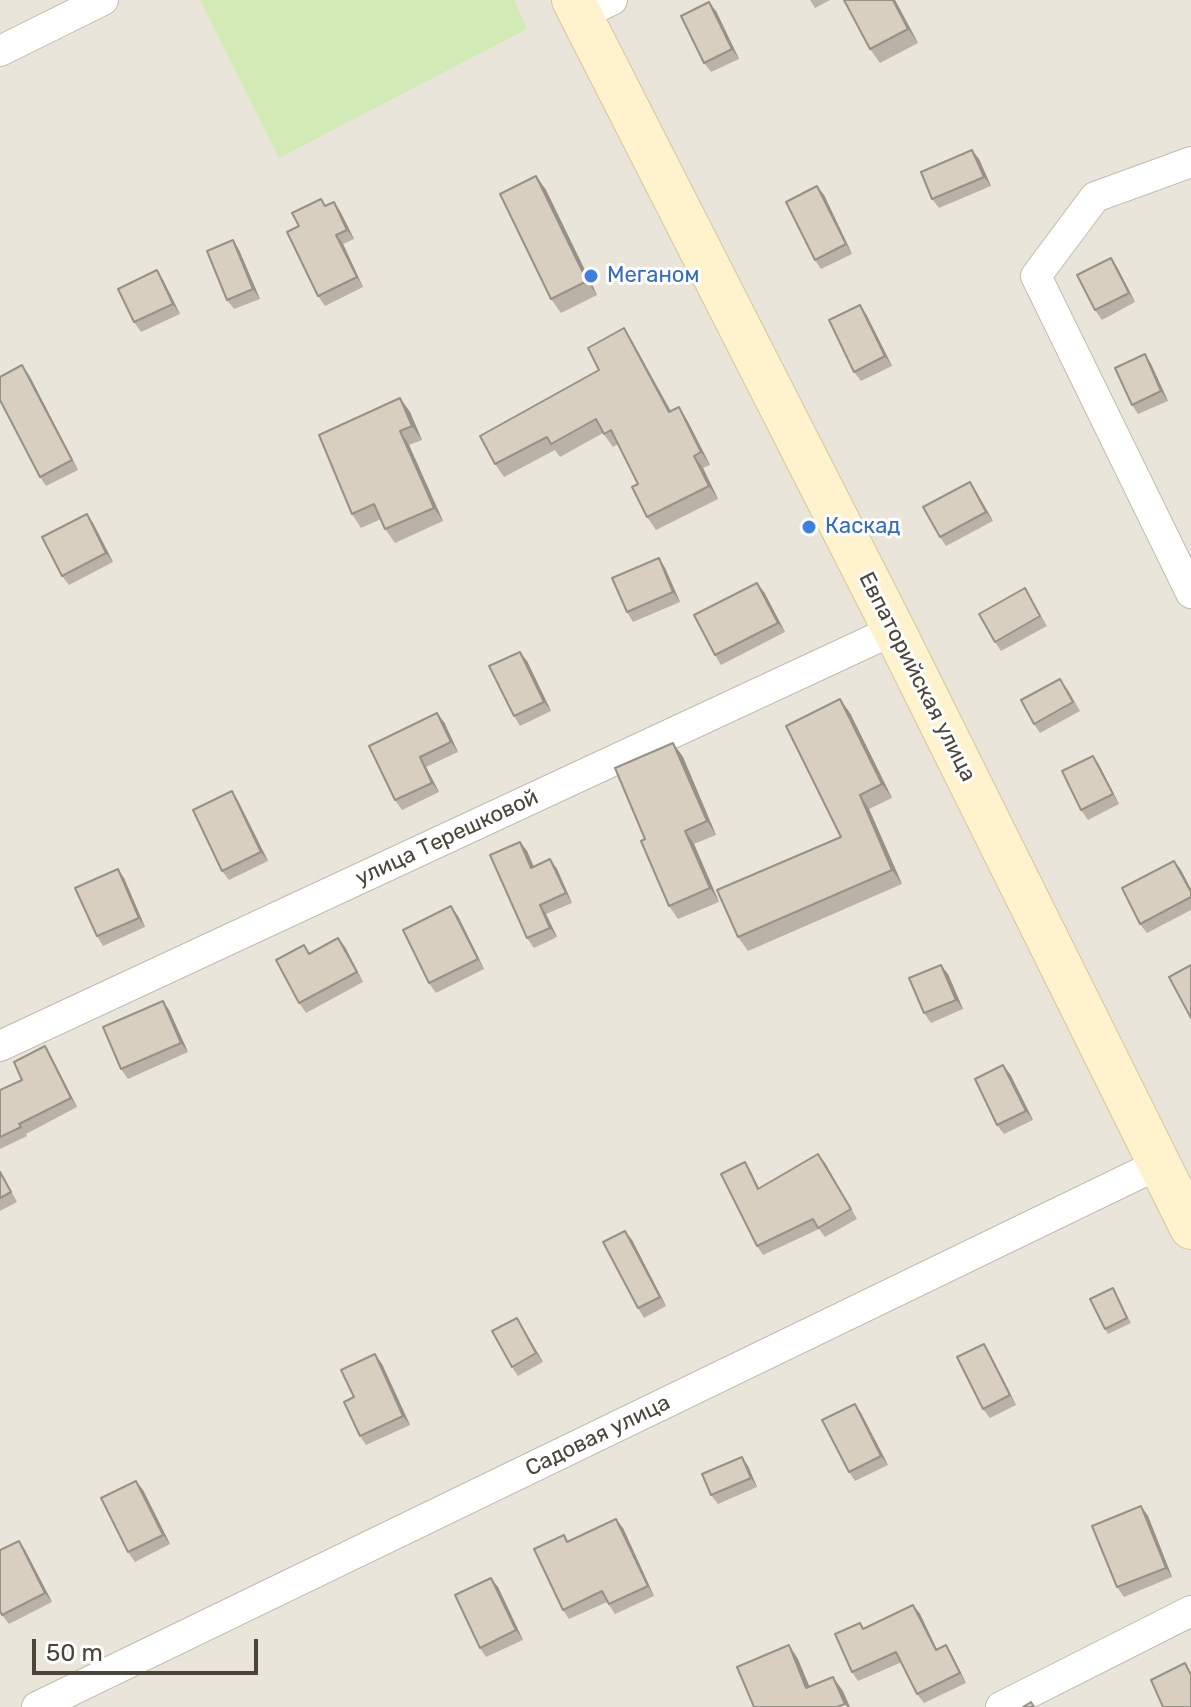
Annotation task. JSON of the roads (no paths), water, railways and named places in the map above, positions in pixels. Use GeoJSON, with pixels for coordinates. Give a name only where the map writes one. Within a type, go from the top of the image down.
{"type":"FeatureCollection","features":[{"type":"Feature","properties":{"kind":"main road","name":"Евпаторийская улица"},"geometry":{"type":"LineString","coordinates":[[588,5],[1191,1228]]}},
{"type":"Feature","properties":{"kind":"street"},"geometry":{"type":"LineString","coordinates":[[0,51],[103,0]]}},
{"type":"Feature","properties":{"kind":"street"},"geometry":{"type":"LineString","coordinates":[[1191,162],[1095,197],[1036,276],[1191,593]]}},
{"type":"Feature","properties":{"kind":"street","name":"улица Терешковой"},"geometry":{"type":"LineString","coordinates":[[0,1046],[894,630]]}},
{"type":"Feature","properties":{"kind":"street","name":"Садовая улица"},"geometry":{"type":"LineString","coordinates":[[37,1707],[1159,1164]]}},
{"type":"Feature","properties":{"kind":"street"},"geometry":{"type":"LineString","coordinates":[[1001,1707],[1191,1611]]}},
{"type":"Feature","properties":{"kind":"place","name":"Меганом"},"geometry":{"type":"Point","coordinates":[591,276]}},
{"type":"Feature","properties":{"kind":"place","name":"Каскад"},"geometry":{"type":"Point","coordinates":[809,527]}}]}
